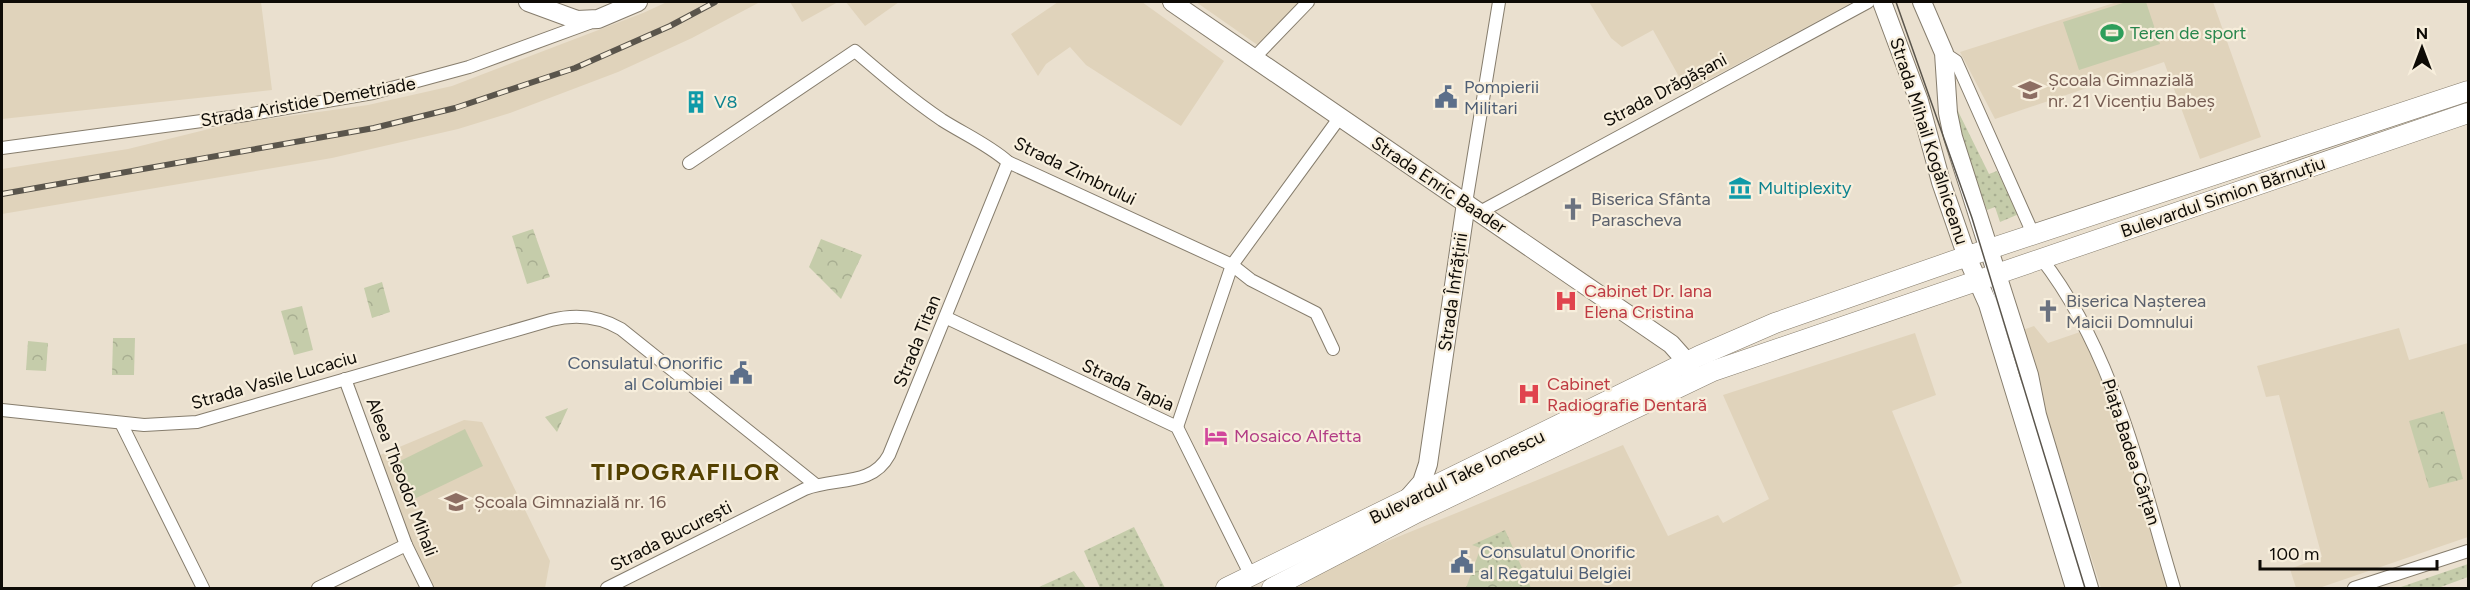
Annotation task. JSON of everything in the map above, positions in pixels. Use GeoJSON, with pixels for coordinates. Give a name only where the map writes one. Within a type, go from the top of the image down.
{"type":"FeatureCollection","features":[{"type":"Feature","properties":{"kind":"main road","name":"Bulevardul Simion Bărnuțiu"},"geometry":{"type":"LineString","coordinates":[[1990,250],[2469,91]]}},
{"type":"Feature","properties":{"kind":"main road","name":"Bulevardul Simion Bărnuțiu"},"geometry":{"type":"LineString","coordinates":[[1977,279],[2469,113]]}},
{"type":"Feature","properties":{"kind":"main road","name":"Bulevardul Take Ionescu"},"geometry":{"type":"LineString","coordinates":[[1272,588],[1418,512],[1558,448],[1775,323],[1990,250]]}},
{"type":"Feature","properties":{"kind":"main road","name":"Bulevardul Take Ionescu"},"geometry":{"type":"LineString","coordinates":[[1226,588],[1403,502],[1691,371],[1745,360],[1977,279]]}},
{"type":"Feature","properties":{"kind":"street"},"geometry":{"type":"LineString","coordinates":[[528,2],[576,20],[598,19]]}},
{"type":"Feature","properties":{"kind":"street","name":"Strada Aristide Demetriade"},"geometry":{"type":"LineString","coordinates":[[2,148],[236,117],[373,93],[484,63],[638,2]]}},
{"type":"Feature","properties":{"kind":"street","name":"Strada Enric Baader"},"geometry":{"type":"LineString","coordinates":[[1172,2],[1671,344],[1691,371]]}},
{"type":"Feature","properties":{"kind":"street"},"geometry":{"type":"LineString","coordinates":[[1254,58],[1308,2]]}},
{"type":"Feature","properties":{"kind":"street","name":"Strada Înfrățirii"},"geometry":{"type":"LineString","coordinates":[[1403,502],[1422,482],[1428,464],[1473,208],[1499,2]]}},
{"type":"Feature","properties":{"kind":"street","name":"Strada Drăgășani"},"geometry":{"type":"LineString","coordinates":[[1473,208],[1868,2]]}},
{"type":"Feature","properties":{"kind":"street","name":"Strada Mihail Kogălniceanu"},"geometry":{"type":"LineString","coordinates":[[1882,2],[1919,101],[1941,182],[1977,279]]}},
{"type":"Feature","properties":{"kind":"street","name":"Strada Mihail Kogălniceanu"},"geometry":{"type":"LineString","coordinates":[[1922,2],[1944,53],[1951,131],[1997,273]]}},
{"type":"Feature","properties":{"kind":"street","name":"Strada Zimbrului"},"geometry":{"type":"LineString","coordinates":[[689,163],[855,51],[897,87],[1008,162],[1232,265],[1251,280],[1316,313],[1333,349]]}},
{"type":"Feature","properties":{"kind":"street","name":"Strada Mihail Kogălniceanu"},"geometry":{"type":"LineString","coordinates":[[1944,53],[1956,61],[2034,236]]}},
{"type":"Feature","properties":{"kind":"street"},"geometry":{"type":"LineString","coordinates":[[1177,427],[1232,265],[1340,117]]}},
{"type":"Feature","properties":{"kind":"street","name":"Strada Titan"},"geometry":{"type":"LineString","coordinates":[[816,485],[863,478],[876,472],[884,464],[947,318],[1008,162]]}},
{"type":"Feature","properties":{"kind":"street","name":"Piața Badea Cârțan"},"geometry":{"type":"LineString","coordinates":[[2041,258],[2053,274],[2086,332],[2116,396],[2174,588]]}},
{"type":"Feature","properties":{"kind":"street"},"geometry":{"type":"LineString","coordinates":[[1997,273],[2029,375],[2037,415],[2089,588]]}},
{"type":"Feature","properties":{"kind":"street"},"geometry":{"type":"LineString","coordinates":[[1977,279],[1988,304],[2075,588]]}},
{"type":"Feature","properties":{"kind":"street","name":"Strada Vasile Lucaciu"},"geometry":{"type":"LineString","coordinates":[[2,410],[121,423],[163,425],[204,421],[551,320],[573,316],[590,317],[621,329],[816,485]]}},
{"type":"Feature","properties":{"kind":"street","name":"Strada Tapia"},"geometry":{"type":"LineString","coordinates":[[947,318],[1177,427],[1251,576]]}},
{"type":"Feature","properties":{"kind":"street","name":"Aleea Theodor Mihali"},"geometry":{"type":"LineString","coordinates":[[345,379],[406,545],[427,588]]}},
{"type":"Feature","properties":{"kind":"street"},"geometry":{"type":"LineString","coordinates":[[121,423],[203,588]]}},
{"type":"Feature","properties":{"kind":"street","name":"Strada București"},"geometry":{"type":"LineString","coordinates":[[608,588],[816,485]]}},
{"type":"Feature","properties":{"kind":"street"},"geometry":{"type":"LineString","coordinates":[[318,588],[406,545]]}},
{"type":"Feature","properties":{"kind":"street"},"geometry":{"type":"LineString","coordinates":[[2354,588],[2469,551]]}},
{"type":"Feature","properties":{"kind":"shaded area"},"geometry":{"type":"Polygon","coordinates":[[[2,2],[261,2],[272,90],[2,119],[2,2]]]}},
{"type":"Feature","properties":{"kind":"shaded area"},"geometry":{"type":"Polygon","coordinates":[[[667,2],[760,2],[692,38],[618,72],[510,113],[458,129],[332,158],[2,214],[2,169],[128,149],[225,125],[368,105],[452,86],[667,2]]]}},
{"type":"Feature","properties":{"kind":"shaded area"},"geometry":{"type":"Polygon","coordinates":[[[790,2],[838,2],[802,22],[790,2]]]}},
{"type":"Feature","properties":{"kind":"shaded area"},"geometry":{"type":"Polygon","coordinates":[[[846,2],[899,2],[865,26],[846,2]]]}},
{"type":"Feature","properties":{"kind":"shaded area"},"geometry":{"type":"Polygon","coordinates":[[[1058,2],[1142,2],[1224,61],[1181,126],[1086,65],[1070,47],[1046,64],[1038,76],[1011,34],[1058,2]]]}},
{"type":"Feature","properties":{"kind":"shaded area"},"geometry":{"type":"Polygon","coordinates":[[[1196,2],[1302,2],[1259,46],[1196,2]]]}},
{"type":"Feature","properties":{"kind":"shaded area"},"geometry":{"type":"Polygon","coordinates":[[[1589,2],[1853,2],[1687,91],[1653,30],[1622,47],[1611,38],[1589,2]]]}},
{"type":"Feature","properties":{"kind":"shaded area","name":"Școala Gimnazială nr. 21 Vicențiu Babeș"},"geometry":{"type":"Polygon","coordinates":[[[2117,2],[2213,2],[2261,137],[2200,159],[2164,62],[1995,119],[1960,52],[2117,2]]]}},
{"type":"Feature","properties":{"kind":"shaded area"},"geometry":{"type":"Polygon","coordinates":[[[2034,326],[2048,343],[2083,331],[2114,401],[2171,588],[2101,588],[2020,331],[2034,326]]]}},
{"type":"Feature","properties":{"kind":"shaded area"},"geometry":{"type":"Polygon","coordinates":[[[2399,328],[2409,360],[2468,343],[2468,537],[2319,588],[2296,588],[2290,569],[2322,557],[2279,395],[2266,397],[2257,366],[2399,328]]]}},
{"type":"Feature","properties":{"kind":"shaded area"},"geometry":{"type":"Polygon","coordinates":[[[1915,333],[1936,395],[1892,411],[1962,583],[1949,588],[1296,588],[1356,554],[1623,445],[1668,536],[1718,515],[1723,523],[1769,499],[1723,395],[1915,333]]]}},
{"type":"Feature","properties":{"kind":"shaded area","name":"Școala Gimnazială nr. 16"},"geometry":{"type":"Polygon","coordinates":[[[464,420],[482,422],[550,561],[545,588],[427,588],[373,458],[464,420]]]}},
{"type":"Feature","properties":{"kind":"green space","name":"Teren de sport"},"geometry":{"type":"Polygon","coordinates":[[[2126,2],[2146,2],[2160,44],[2079,70],[2063,22],[2126,2]]]}},
{"type":"Feature","properties":{"kind":"green space"},"geometry":{"type":"Polygon","coordinates":[[[1952,99],[1989,174],[1997,171],[2019,214],[2000,222],[1995,207],[1987,210],[1981,194],[1975,196],[1952,99]]]}},
{"type":"Feature","properties":{"kind":"green space"},"geometry":{"type":"Polygon","coordinates":[[[533,229],[550,277],[527,284],[512,236],[533,229]]]}},
{"type":"Feature","properties":{"kind":"green space"},"geometry":{"type":"Polygon","coordinates":[[[821,239],[862,255],[841,299],[809,267],[821,239]]]}},
{"type":"Feature","properties":{"kind":"green space"},"geometry":{"type":"Polygon","coordinates":[[[382,282],[390,312],[372,318],[364,288],[382,282]]]}},
{"type":"Feature","properties":{"kind":"green space"},"geometry":{"type":"Polygon","coordinates":[[[302,306],[313,350],[294,355],[281,311],[302,306]]]}},
{"type":"Feature","properties":{"kind":"green space"},"geometry":{"type":"Polygon","coordinates":[[[113,338],[135,338],[134,375],[112,375],[113,338]]]}},
{"type":"Feature","properties":{"kind":"green space"},"geometry":{"type":"Polygon","coordinates":[[[28,341],[48,343],[46,371],[26,370],[28,341]]]}},
{"type":"Feature","properties":{"kind":"green space"},"geometry":{"type":"Polygon","coordinates":[[[568,408],[557,432],[545,417],[568,408]]]}},
{"type":"Feature","properties":{"kind":"green space"},"geometry":{"type":"Polygon","coordinates":[[[2444,411],[2463,479],[2429,488],[2409,421],[2444,411]]]}},
{"type":"Feature","properties":{"kind":"green space"},"geometry":{"type":"Polygon","coordinates":[[[465,429],[483,466],[412,500],[394,464],[465,429]]]}},
{"type":"Feature","properties":{"kind":"green space"},"geometry":{"type":"Polygon","coordinates":[[[1134,527],[1165,588],[1100,588],[1084,551],[1134,527]]]}},
{"type":"Feature","properties":{"kind":"green space"},"geometry":{"type":"Polygon","coordinates":[[[1505,530],[1531,588],[1513,588],[1499,560],[1489,552],[1472,545],[1505,530]]]}},
{"type":"Feature","properties":{"kind":"green space"},"geometry":{"type":"Polygon","coordinates":[[[1481,547],[1497,558],[1513,588],[1466,588],[1481,547]]]}},
{"type":"Feature","properties":{"kind":"green space"},"geometry":{"type":"Polygon","coordinates":[[[2468,564],[2468,577],[2438,588],[2398,588],[2468,564]]]}},
{"type":"Feature","properties":{"kind":"green space"},"geometry":{"type":"Polygon","coordinates":[[[1074,571],[1086,588],[1037,588],[1074,571]]]}},
{"type":"Feature","properties":{"kind":"tram line"},"geometry":{"type":"LineString","coordinates":[[1896,2],[1972,218],[2085,588]]}},
{"type":"Feature","properties":{"kind":"railway"},"geometry":{"type":"LineString","coordinates":[[2,194],[374,128],[455,108],[575,68],[670,26],[715,2]]}},
{"type":"Feature","properties":{"kind":"place","name":"Teren de sport"},"geometry":{"type":"Point","coordinates":[2112,33]}},
{"type":"Feature","properties":{"kind":"place","name":"Școala Gimnazială nr. 21 Vicențiu Babeș"},"geometry":{"type":"Point","coordinates":[2030,90]}},
{"type":"Feature","properties":{"kind":"place","name":"Pompierii Militari"},"geometry":{"type":"Point","coordinates":[1446,97]}},
{"type":"Feature","properties":{"kind":"place","name":"V8"},"geometry":{"type":"Point","coordinates":[696,102]}},
{"type":"Feature","properties":{"kind":"place","name":"Multiplexity"},"geometry":{"type":"Point","coordinates":[1740,188]}},
{"type":"Feature","properties":{"kind":"place","name":"Biserica Sfânta Parascheva"},"geometry":{"type":"Point","coordinates":[1573,209]}},
{"type":"Feature","properties":{"kind":"place","name":"Cabinet Dr. Iana Elena Cristina"},"geometry":{"type":"Point","coordinates":[1566,301]}},
{"type":"Feature","properties":{"kind":"place","name":"Biserica Nașterea Maicii Domnului"},"geometry":{"type":"Point","coordinates":[2048,311]}},
{"type":"Feature","properties":{"kind":"place","name":"Consulatul Onorific al Columbiei"},"geometry":{"type":"Point","coordinates":[741,373]}},
{"type":"Feature","properties":{"kind":"place","name":"Cabinet Radiografie Dentară"},"geometry":{"type":"Point","coordinates":[1529,394]}},
{"type":"Feature","properties":{"kind":"place","name":"Mosaico Alfetta"},"geometry":{"type":"Point","coordinates":[1216,436]}},
{"type":"Feature","properties":{"kind":"place","name":"Școala Gimnazială nr. 16"},"geometry":{"type":"Point","coordinates":[456,502]}},
{"type":"Feature","properties":{"kind":"place","name":"Consulatul Onorific al Regatului Belgiei"},"geometry":{"type":"Point","coordinates":[1462,562]}},
{"type":"Feature","properties":{"kind":"district","name":"TIPOGRAFILOR"},"geometry":{"type":"Point","coordinates":[686,472]}}]}
